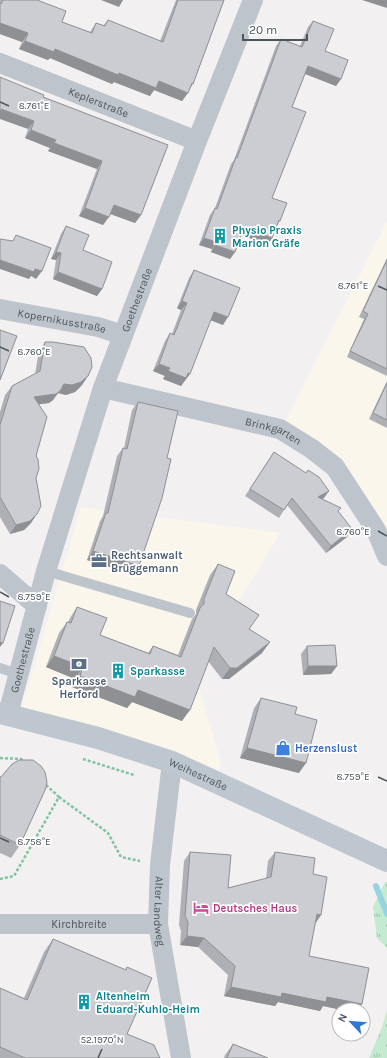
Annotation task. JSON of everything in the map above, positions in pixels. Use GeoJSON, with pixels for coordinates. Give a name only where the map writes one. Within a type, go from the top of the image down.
{"type":"FeatureCollection","features":[{"type":"Feature","properties":{"kind":"main road","name":"Weihestraße"},"geometry":{"type":"LineString","coordinates":[[4,713],[98,738],[172,762],[387,861]]}},
{"type":"Feature","properties":{"kind":"street","name":"Goethestraße"},"geometry":{"type":"LineString","coordinates":[[4,713],[9,671],[36,606],[103,388],[197,141],[253,0]]}},
{"type":"Feature","properties":{"kind":"street","name":"Keplerstraße"},"geometry":{"type":"LineString","coordinates":[[0,63],[197,141]]}},
{"type":"Feature","properties":{"kind":"street","name":"Kopernikusstraße"},"geometry":{"type":"LineString","coordinates":[[0,309],[98,327],[123,335]]}},
{"type":"Feature","properties":{"kind":"street","name":"Brinkgarten"},"geometry":{"type":"LineString","coordinates":[[103,388],[280,429],[312,449],[335,467],[376,530],[387,556]]}},
{"type":"Feature","properties":{"kind":"street"},"geometry":{"type":"LineString","coordinates":[[0,574],[36,606]]}},
{"type":"Feature","properties":{"kind":"street","name":"Alter Landweg"},"geometry":{"type":"LineString","coordinates":[[172,762],[160,865],[158,924],[181,1058]]}},
{"type":"Feature","properties":{"kind":"street","name":"Kirchbreite"},"geometry":{"type":"LineString","coordinates":[[0,924],[158,924]]}},
{"type":"Feature","properties":{"kind":"lane"},"geometry":{"type":"LineString","coordinates":[[46,571],[190,613]]}},
{"type":"Feature","properties":{"kind":"path"},"geometry":{"type":"LineString","coordinates":[[0,758],[21,759],[26,765]]}},
{"type":"Feature","properties":{"kind":"path"},"geometry":{"type":"LineString","coordinates":[[43,781],[59,797],[108,833],[121,857],[160,865]]}},
{"type":"Feature","properties":{"kind":"path"},"geometry":{"type":"LineString","coordinates":[[0,879],[14,876],[59,797]]}},
{"type":"Feature","properties":{"kind":"shaded area"},"geometry":{"type":"Polygon","coordinates":[[[387,221],[387,539],[284,424],[387,221]]]}},
{"type":"Feature","properties":{"kind":"shaded area"},"geometry":{"type":"Polygon","coordinates":[[[81,507],[280,533],[195,674],[221,763],[218,770],[148,744],[22,707],[81,507]]]}},
{"type":"Feature","properties":{"kind":"green space"},"geometry":{"type":"Polygon","coordinates":[[[385,882],[387,882],[387,948],[377,938],[373,907],[385,882]]]}},
{"type":"Feature","properties":{"kind":"green space"},"geometry":{"type":"Polygon","coordinates":[[[387,1010],[387,1058],[369,1058],[382,1027],[387,1010]]]}},
{"type":"Feature","properties":{"kind":"building"},"geometry":{"type":"Polygon","coordinates":[[[3,0],[37,0],[66,11],[62,22],[92,33],[96,23],[105,26],[108,20],[163,42],[178,0],[224,0],[193,84],[192,83],[188,93],[159,81],[156,88],[119,73],[118,75],[55,49],[54,52],[25,41],[28,33],[0,23],[0,3],[1,4],[3,0]]]}},
{"type":"Feature","properties":{"kind":"building"},"geometry":{"type":"Polygon","coordinates":[[[313,21],[334,29],[325,51],[348,60],[341,79],[308,66],[292,107],[306,112],[272,198],[287,203],[280,221],[279,220],[272,238],[244,227],[235,252],[215,245],[216,242],[204,238],[215,208],[217,209],[236,157],[237,158],[281,39],[302,47],[313,21]]]}},
{"type":"Feature","properties":{"kind":"building"},"geometry":{"type":"Polygon","coordinates":[[[0,77],[44,95],[43,97],[168,145],[141,215],[114,205],[109,217],[85,208],[102,161],[54,143],[56,140],[31,130],[34,121],[1,109],[0,112],[0,77]]]}},
{"type":"Feature","properties":{"kind":"building"},"geometry":{"type":"Polygon","coordinates":[[[66,226],[89,235],[83,250],[112,262],[102,289],[58,272],[61,253],[56,252],[66,226]]]}},
{"type":"Feature","properties":{"kind":"building"},"geometry":{"type":"Polygon","coordinates":[[[16,235],[51,248],[42,271],[35,269],[34,272],[0,260],[0,239],[13,241],[16,235]]]}},
{"type":"Feature","properties":{"kind":"building"},"geometry":{"type":"Polygon","coordinates":[[[387,260],[387,369],[350,351],[368,314],[363,311],[387,260]]]}},
{"type":"Feature","properties":{"kind":"building"},"geometry":{"type":"Polygon","coordinates":[[[194,270],[240,288],[228,317],[214,312],[190,374],[188,373],[186,378],[168,371],[170,368],[159,364],[170,333],[174,335],[187,303],[182,301],[194,270]]]}},
{"type":"Feature","properties":{"kind":"building"},"geometry":{"type":"Polygon","coordinates":[[[0,330],[17,336],[0,380],[0,330]]]}},
{"type":"Feature","properties":{"kind":"building"},"geometry":{"type":"Polygon","coordinates":[[[45,342],[84,347],[91,358],[92,367],[88,376],[81,382],[72,385],[64,384],[60,391],[56,394],[34,397],[47,417],[36,456],[38,459],[39,469],[36,478],[41,506],[37,514],[30,521],[16,525],[0,497],[0,425],[12,386],[40,371],[45,342]]]}},
{"type":"Feature","properties":{"kind":"building"},"geometry":{"type":"Polygon","coordinates":[[[387,383],[387,420],[373,413],[387,383]]]}},
{"type":"Feature","properties":{"kind":"building"},"geometry":{"type":"Polygon","coordinates":[[[138,402],[178,411],[167,458],[171,459],[162,498],[139,566],[93,551],[106,513],[108,513],[123,448],[127,449],[138,402]]]}},
{"type":"Feature","properties":{"kind":"building"},"geometry":{"type":"Polygon","coordinates":[[[274,452],[306,473],[308,470],[319,477],[329,491],[318,497],[341,508],[338,511],[352,529],[331,546],[292,498],[284,510],[250,489],[274,452]]]}},
{"type":"Feature","properties":{"kind":"building"},"geometry":{"type":"Polygon","coordinates":[[[218,564],[235,571],[226,594],[259,615],[249,629],[270,642],[237,668],[230,668],[214,647],[190,710],[138,690],[135,697],[80,676],[83,667],[54,656],[67,622],[71,623],[77,607],[107,618],[100,635],[150,654],[153,646],[181,657],[200,608],[204,604],[204,599],[218,564]]]}},
{"type":"Feature","properties":{"kind":"building"},"geometry":{"type":"Polygon","coordinates":[[[0,601],[15,606],[3,643],[0,642],[0,601]]]}},
{"type":"Feature","properties":{"kind":"building"},"geometry":{"type":"Polygon","coordinates":[[[335,645],[337,666],[308,666],[307,646],[335,645]]]}},
{"type":"Feature","properties":{"kind":"building"},"geometry":{"type":"Polygon","coordinates":[[[261,698],[297,707],[295,714],[317,720],[306,763],[247,748],[261,698]]]}},
{"type":"Feature","properties":{"kind":"building"},"geometry":{"type":"Polygon","coordinates":[[[19,760],[33,760],[41,766],[45,772],[47,782],[46,788],[20,845],[0,835],[0,777],[12,764],[19,760]]]}},
{"type":"Feature","properties":{"kind":"building"},"geometry":{"type":"Polygon","coordinates":[[[190,852],[231,855],[228,888],[271,877],[275,852],[315,858],[313,874],[327,877],[321,915],[317,914],[309,956],[369,968],[362,1002],[352,1002],[327,997],[326,1002],[282,993],[281,997],[231,987],[235,966],[204,938],[187,936],[188,922],[185,916],[190,852]]]}},
{"type":"Feature","properties":{"kind":"building","name":"Altenheim Eduard-Kuhlo-Heim"},"geometry":{"type":"Polygon","coordinates":[[[53,939],[126,970],[127,967],[152,978],[127,1034],[154,1045],[160,1058],[25,1058],[0,1047],[0,988],[27,1000],[53,939]]]}},
{"type":"Feature","properties":{"kind":"building"},"geometry":{"type":"Polygon","coordinates":[[[233,1044],[268,1058],[227,1058],[233,1044]]]}},
{"type":"Feature","properties":{"kind":"waterway"},"geometry":{"type":"LineString","coordinates":[[376,886],[387,914]]}},
{"type":"Feature","properties":{"kind":"place","name":"Physio Praxis Marion Gräfe"},"geometry":{"type":"Point","coordinates":[220,236]}},
{"type":"Feature","properties":{"kind":"place","name":"Rechtsanwalt Brüggemann"},"geometry":{"type":"Point","coordinates":[99,561]}},
{"type":"Feature","properties":{"kind":"place","name":"Sparkasse Herford"},"geometry":{"type":"Point","coordinates":[79,664]}},
{"type":"Feature","properties":{"kind":"place","name":"Sparkasse"},"geometry":{"type":"Point","coordinates":[118,671]}},
{"type":"Feature","properties":{"kind":"place","name":"Herzenslust"},"geometry":{"type":"Point","coordinates":[283,748]}},
{"type":"Feature","properties":{"kind":"place","name":"Deutsches Haus"},"geometry":{"type":"Point","coordinates":[201,908]}},
{"type":"Feature","properties":{"kind":"place","name":"Altenheim Eduard-Kuhlo-Heim"},"geometry":{"type":"Point","coordinates":[84,1002]}}]}
